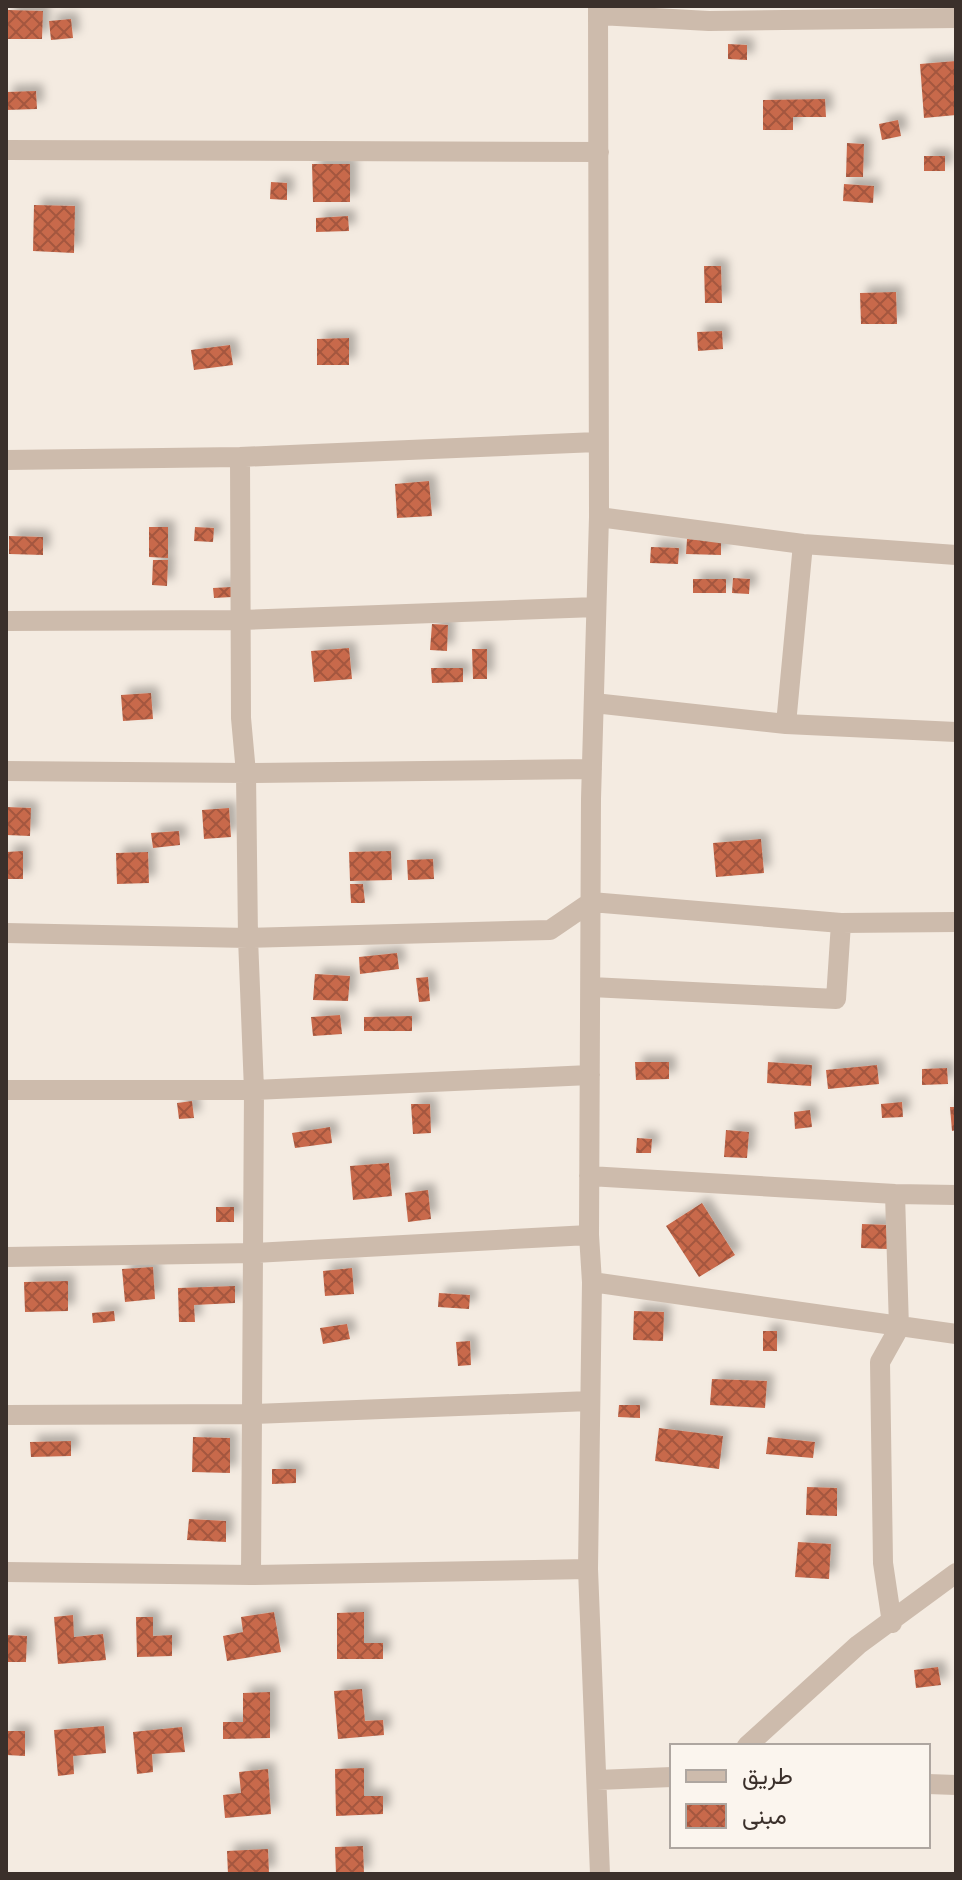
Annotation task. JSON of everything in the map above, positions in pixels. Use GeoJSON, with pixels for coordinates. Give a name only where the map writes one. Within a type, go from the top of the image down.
{"type":"FeatureCollection","features":[{"type":"Feature","properties":{"kind":"street"},"geometry":{"type":"LineString","coordinates":[[600,1874],[588,1569],[592,1282],[589,1176],[592,769],[599,517],[598,11],[709,21],[956,18]]}},
{"type":"Feature","properties":{"kind":"street"},"geometry":{"type":"LineString","coordinates":[[6,150],[599,152]]}},
{"type":"Feature","properties":{"kind":"street"},"geometry":{"type":"LineString","coordinates":[[6,460],[240,457],[597,442]]}},
{"type":"Feature","properties":{"kind":"street"},"geometry":{"type":"LineString","coordinates":[[240,457],[241,718],[246,773],[254,1090],[251,1575]]}},
{"type":"Feature","properties":{"kind":"street"},"geometry":{"type":"LineString","coordinates":[[599,517],[803,544],[956,555]]}},
{"type":"Feature","properties":{"kind":"street"},"geometry":{"type":"LineString","coordinates":[[786,724],[803,544]]}},
{"type":"Feature","properties":{"kind":"street"},"geometry":{"type":"LineString","coordinates":[[6,621],[241,620],[596,607]]}},
{"type":"Feature","properties":{"kind":"street"},"geometry":{"type":"LineString","coordinates":[[594,703],[786,724],[956,732]]}},
{"type":"Feature","properties":{"kind":"street"},"geometry":{"type":"LineString","coordinates":[[6,771],[246,773],[592,769]]}},
{"type":"Feature","properties":{"kind":"street"},"geometry":{"type":"LineString","coordinates":[[6,933],[248,938],[550,930],[591,902],[841,923],[956,922]]}},
{"type":"Feature","properties":{"kind":"street"},"geometry":{"type":"LineString","coordinates":[[591,987],[836,999],[841,923]]}},
{"type":"Feature","properties":{"kind":"street"},"geometry":{"type":"LineString","coordinates":[[6,1090],[254,1090],[590,1075]]}},
{"type":"Feature","properties":{"kind":"street"},"geometry":{"type":"LineString","coordinates":[[589,1176],[956,1195]]}},
{"type":"Feature","properties":{"kind":"street"},"geometry":{"type":"LineString","coordinates":[[892,1623],[883,1563],[880,1362],[899,1328],[895,1194]]}},
{"type":"Feature","properties":{"kind":"street"},"geometry":{"type":"LineString","coordinates":[[6,1257],[254,1253],[589,1235]]}},
{"type":"Feature","properties":{"kind":"street"},"geometry":{"type":"LineString","coordinates":[[592,1282],[956,1334]]}},
{"type":"Feature","properties":{"kind":"street"},"geometry":{"type":"LineString","coordinates":[[6,1415],[253,1414],[590,1401]]}},
{"type":"Feature","properties":{"kind":"street"},"geometry":{"type":"LineString","coordinates":[[6,1572],[251,1575],[588,1569]]}},
{"type":"Feature","properties":{"kind":"street"},"geometry":{"type":"LineString","coordinates":[[749,1744],[858,1645],[892,1623],[956,1573]]}},
{"type":"Feature","properties":{"kind":"street"},"geometry":{"type":"LineString","coordinates":[[597,1780],[670,1777]]}},
{"type":"Feature","properties":{"kind":"street"},"geometry":{"type":"LineString","coordinates":[[930,1784],[956,1785]]}},
{"type":"Feature","properties":{"kind":"building"},"geometry":{"type":"Polygon","coordinates":[[[8,10],[43,11],[42,39],[8,39],[8,10]]]}},
{"type":"Feature","properties":{"kind":"building"},"geometry":{"type":"Polygon","coordinates":[[[71,19],[73,38],[51,40],[49,21],[71,19]]]}},
{"type":"Feature","properties":{"kind":"building"},"geometry":{"type":"Polygon","coordinates":[[[728,44],[747,45],[747,60],[728,59],[728,44]]]}},
{"type":"Feature","properties":{"kind":"building"},"geometry":{"type":"Polygon","coordinates":[[[956,61],[956,115],[924,118],[920,64],[956,61]]]}},
{"type":"Feature","properties":{"kind":"building"},"geometry":{"type":"Polygon","coordinates":[[[36,91],[37,109],[6,110],[6,92],[36,91]]]}},
{"type":"Feature","properties":{"kind":"building"},"geometry":{"type":"Polygon","coordinates":[[[825,99],[826,117],[793,117],[793,130],[763,130],[763,100],[825,99]]]}},
{"type":"Feature","properties":{"kind":"building"},"geometry":{"type":"Polygon","coordinates":[[[898,120],[901,136],[882,140],[879,124],[898,120]]]}},
{"type":"Feature","properties":{"kind":"building"},"geometry":{"type":"Polygon","coordinates":[[[847,143],[864,144],[863,177],[846,177],[847,143]]]}},
{"type":"Feature","properties":{"kind":"building"},"geometry":{"type":"Polygon","coordinates":[[[924,156],[945,156],[945,171],[924,171],[924,156]]]}},
{"type":"Feature","properties":{"kind":"building"},"geometry":{"type":"Polygon","coordinates":[[[312,164],[350,164],[350,202],[313,202],[312,164]]]}},
{"type":"Feature","properties":{"kind":"building"},"geometry":{"type":"Polygon","coordinates":[[[271,182],[287,183],[287,200],[270,199],[271,182]]]}},
{"type":"Feature","properties":{"kind":"building"},"geometry":{"type":"Polygon","coordinates":[[[844,184],[874,186],[873,203],[843,201],[844,184]]]}},
{"type":"Feature","properties":{"kind":"building"},"geometry":{"type":"Polygon","coordinates":[[[34,205],[75,206],[74,253],[33,251],[34,205]]]}},
{"type":"Feature","properties":{"kind":"building"},"geometry":{"type":"Polygon","coordinates":[[[348,216],[349,231],[316,232],[316,218],[348,216]]]}},
{"type":"Feature","properties":{"kind":"building"},"geometry":{"type":"Polygon","coordinates":[[[704,266],[721,266],[722,303],[705,303],[704,266]]]}},
{"type":"Feature","properties":{"kind":"building"},"geometry":{"type":"Polygon","coordinates":[[[896,292],[897,324],[861,324],[860,293],[896,292]]]}},
{"type":"Feature","properties":{"kind":"building"},"geometry":{"type":"Polygon","coordinates":[[[722,331],[723,349],[698,351],[697,332],[722,331]]]}},
{"type":"Feature","properties":{"kind":"building"},"geometry":{"type":"Polygon","coordinates":[[[349,338],[349,365],[317,365],[317,339],[349,338]]]}},
{"type":"Feature","properties":{"kind":"building"},"geometry":{"type":"Polygon","coordinates":[[[230,345],[233,365],[194,370],[191,350],[230,345]]]}},
{"type":"Feature","properties":{"kind":"building"},"geometry":{"type":"Polygon","coordinates":[[[429,481],[432,516],[397,518],[395,484],[429,481]]]}},
{"type":"Feature","properties":{"kind":"building"},"geometry":{"type":"Polygon","coordinates":[[[149,527],[168,527],[168,558],[149,557],[149,527]]]}},
{"type":"Feature","properties":{"kind":"building"},"geometry":{"type":"Polygon","coordinates":[[[195,527],[214,528],[213,542],[194,541],[195,527]]]}},
{"type":"Feature","properties":{"kind":"building"},"geometry":{"type":"Polygon","coordinates":[[[9,536],[43,537],[43,555],[9,554],[9,536]]]}},
{"type":"Feature","properties":{"kind":"building"},"geometry":{"type":"Polygon","coordinates":[[[687,539],[721,541],[721,555],[686,554],[687,539]]]}},
{"type":"Feature","properties":{"kind":"building"},"geometry":{"type":"Polygon","coordinates":[[[651,547],[679,548],[678,564],[650,563],[651,547]]]}},
{"type":"Feature","properties":{"kind":"building"},"geometry":{"type":"Polygon","coordinates":[[[153,560],[168,560],[167,586],[152,585],[153,560]]]}},
{"type":"Feature","properties":{"kind":"building"},"geometry":{"type":"Polygon","coordinates":[[[733,578],[750,579],[749,594],[732,593],[733,578]]]}},
{"type":"Feature","properties":{"kind":"building"},"geometry":{"type":"Polygon","coordinates":[[[693,579],[726,579],[726,593],[693,593],[693,579]]]}},
{"type":"Feature","properties":{"kind":"building"},"geometry":{"type":"Polygon","coordinates":[[[231,587],[232,597],[214,598],[213,588],[231,587]]]}},
{"type":"Feature","properties":{"kind":"building"},"geometry":{"type":"Polygon","coordinates":[[[432,624],[448,625],[447,651],[430,650],[432,624]]]}},
{"type":"Feature","properties":{"kind":"building"},"geometry":{"type":"Polygon","coordinates":[[[349,648],[352,679],[314,682],[311,651],[349,648]]]}},
{"type":"Feature","properties":{"kind":"building"},"geometry":{"type":"Polygon","coordinates":[[[472,649],[487,649],[487,679],[473,679],[472,649]]]}},
{"type":"Feature","properties":{"kind":"building"},"geometry":{"type":"Polygon","coordinates":[[[431,668],[463,668],[463,682],[432,683],[431,668]]]}},
{"type":"Feature","properties":{"kind":"building"},"geometry":{"type":"Polygon","coordinates":[[[151,693],[153,719],[123,721],[121,695],[151,693]]]}},
{"type":"Feature","properties":{"kind":"building"},"geometry":{"type":"Polygon","coordinates":[[[6,807],[31,808],[30,836],[6,835],[6,807]]]}},
{"type":"Feature","properties":{"kind":"building"},"geometry":{"type":"Polygon","coordinates":[[[229,808],[231,837],[204,839],[202,810],[229,808]]]}},
{"type":"Feature","properties":{"kind":"building"},"geometry":{"type":"Polygon","coordinates":[[[179,831],[180,845],[153,848],[151,833],[179,831]]]}},
{"type":"Feature","properties":{"kind":"building"},"geometry":{"type":"Polygon","coordinates":[[[761,839],[764,873],[716,877],[713,843],[761,839]]]}},
{"type":"Feature","properties":{"kind":"building"},"geometry":{"type":"Polygon","coordinates":[[[23,851],[23,879],[6,879],[6,852],[23,851]]]}},
{"type":"Feature","properties":{"kind":"building"},"geometry":{"type":"Polygon","coordinates":[[[391,851],[392,880],[350,881],[349,852],[391,851]]]}},
{"type":"Feature","properties":{"kind":"building"},"geometry":{"type":"Polygon","coordinates":[[[148,852],[149,883],[117,884],[116,853],[148,852]]]}},
{"type":"Feature","properties":{"kind":"building"},"geometry":{"type":"Polygon","coordinates":[[[433,859],[434,879],[408,880],[407,860],[433,859]]]}},
{"type":"Feature","properties":{"kind":"building"},"geometry":{"type":"Polygon","coordinates":[[[350,884],[363,884],[365,903],[351,903],[350,884]]]}},
{"type":"Feature","properties":{"kind":"building"},"geometry":{"type":"Polygon","coordinates":[[[397,953],[399,969],[360,974],[359,957],[397,953]]]}},
{"type":"Feature","properties":{"kind":"building"},"geometry":{"type":"Polygon","coordinates":[[[315,974],[350,976],[348,1001],[313,1000],[315,974]]]}},
{"type":"Feature","properties":{"kind":"building"},"geometry":{"type":"Polygon","coordinates":[[[428,977],[430,1001],[419,1002],[416,978],[428,977]]]}},
{"type":"Feature","properties":{"kind":"building"},"geometry":{"type":"Polygon","coordinates":[[[340,1015],[342,1034],[313,1036],[311,1017],[340,1015]]]}},
{"type":"Feature","properties":{"kind":"building"},"geometry":{"type":"Polygon","coordinates":[[[412,1016],[412,1031],[364,1031],[364,1017],[412,1016]]]}},
{"type":"Feature","properties":{"kind":"building"},"geometry":{"type":"Polygon","coordinates":[[[635,1062],[669,1062],[669,1079],[636,1080],[635,1062]]]}},
{"type":"Feature","properties":{"kind":"building"},"geometry":{"type":"Polygon","coordinates":[[[768,1062],[812,1065],[811,1086],[767,1083],[768,1062]]]}},
{"type":"Feature","properties":{"kind":"building"},"geometry":{"type":"Polygon","coordinates":[[[877,1065],[879,1084],[828,1089],[826,1070],[877,1065]]]}},
{"type":"Feature","properties":{"kind":"building"},"geometry":{"type":"Polygon","coordinates":[[[947,1068],[948,1084],[922,1085],[922,1069],[947,1068]]]}},
{"type":"Feature","properties":{"kind":"building"},"geometry":{"type":"Polygon","coordinates":[[[192,1101],[194,1118],[179,1119],[177,1103],[192,1101]]]}},
{"type":"Feature","properties":{"kind":"building"},"geometry":{"type":"Polygon","coordinates":[[[902,1102],[903,1117],[882,1118],[881,1104],[902,1102]]]}},
{"type":"Feature","properties":{"kind":"building"},"geometry":{"type":"Polygon","coordinates":[[[411,1104],[430,1104],[431,1133],[413,1134],[411,1104]]]}},
{"type":"Feature","properties":{"kind":"building"},"geometry":{"type":"Polygon","coordinates":[[[950,1107],[956,1107],[956,1130],[952,1131],[950,1107]]]}},
{"type":"Feature","properties":{"kind":"building"},"geometry":{"type":"Polygon","coordinates":[[[810,1110],[812,1127],[795,1129],[794,1112],[810,1110]]]}},
{"type":"Feature","properties":{"kind":"building"},"geometry":{"type":"Polygon","coordinates":[[[330,1127],[332,1143],[295,1148],[292,1133],[330,1127]]]}},
{"type":"Feature","properties":{"kind":"building"},"geometry":{"type":"Polygon","coordinates":[[[726,1130],[749,1132],[747,1158],[724,1157],[726,1130]]]}},
{"type":"Feature","properties":{"kind":"building"},"geometry":{"type":"Polygon","coordinates":[[[637,1138],[652,1139],[651,1153],[636,1153],[637,1138]]]}},
{"type":"Feature","properties":{"kind":"building"},"geometry":{"type":"Polygon","coordinates":[[[389,1163],[392,1196],[353,1200],[350,1166],[389,1163]]]}},
{"type":"Feature","properties":{"kind":"building"},"geometry":{"type":"Polygon","coordinates":[[[428,1190],[431,1219],[408,1222],[405,1193],[428,1190]]]}},
{"type":"Feature","properties":{"kind":"building"},"geometry":{"type":"Polygon","coordinates":[[[702,1203],[735,1255],[699,1277],[666,1226],[702,1203]]]}},
{"type":"Feature","properties":{"kind":"building"},"geometry":{"type":"Polygon","coordinates":[[[216,1207],[234,1207],[234,1222],[216,1222],[216,1207]]]}},
{"type":"Feature","properties":{"kind":"building"},"geometry":{"type":"Polygon","coordinates":[[[862,1224],[888,1225],[887,1249],[861,1248],[862,1224]]]}},
{"type":"Feature","properties":{"kind":"building"},"geometry":{"type":"Polygon","coordinates":[[[153,1267],[155,1299],[125,1302],[122,1269],[153,1267]]]}},
{"type":"Feature","properties":{"kind":"building"},"geometry":{"type":"Polygon","coordinates":[[[352,1268],[354,1294],[325,1296],[323,1271],[352,1268]]]}},
{"type":"Feature","properties":{"kind":"building"},"geometry":{"type":"Polygon","coordinates":[[[68,1281],[68,1311],[25,1312],[24,1282],[68,1281]]]}},
{"type":"Feature","properties":{"kind":"building"},"geometry":{"type":"Polygon","coordinates":[[[235,1286],[235,1303],[194,1305],[195,1322],[179,1322],[178,1288],[235,1286]]]}},
{"type":"Feature","properties":{"kind":"building"},"geometry":{"type":"Polygon","coordinates":[[[439,1293],[470,1295],[469,1309],[438,1307],[439,1293]]]}},
{"type":"Feature","properties":{"kind":"building"},"geometry":{"type":"Polygon","coordinates":[[[114,1311],[115,1321],[93,1323],[92,1313],[114,1311]]]}},
{"type":"Feature","properties":{"kind":"building"},"geometry":{"type":"Polygon","coordinates":[[[634,1311],[664,1312],[663,1341],[633,1340],[634,1311]]]}},
{"type":"Feature","properties":{"kind":"building"},"geometry":{"type":"Polygon","coordinates":[[[347,1324],[350,1339],[323,1344],[320,1328],[347,1324]]]}},
{"type":"Feature","properties":{"kind":"building"},"geometry":{"type":"Polygon","coordinates":[[[763,1331],[777,1331],[777,1351],[763,1351],[763,1331]]]}},
{"type":"Feature","properties":{"kind":"building"},"geometry":{"type":"Polygon","coordinates":[[[470,1341],[471,1365],[458,1366],[456,1342],[470,1341]]]}},
{"type":"Feature","properties":{"kind":"building"},"geometry":{"type":"Polygon","coordinates":[[[712,1379],[767,1381],[765,1408],[710,1405],[712,1379]]]}},
{"type":"Feature","properties":{"kind":"building"},"geometry":{"type":"Polygon","coordinates":[[[619,1405],[640,1405],[640,1418],[618,1417],[619,1405]]]}},
{"type":"Feature","properties":{"kind":"building"},"geometry":{"type":"Polygon","coordinates":[[[659,1428],[723,1436],[719,1469],[655,1461],[659,1428]]]}},
{"type":"Feature","properties":{"kind":"building"},"geometry":{"type":"Polygon","coordinates":[[[193,1437],[230,1438],[230,1473],[192,1472],[193,1437]]]}},
{"type":"Feature","properties":{"kind":"building"},"geometry":{"type":"Polygon","coordinates":[[[768,1437],[815,1442],[813,1458],[766,1454],[768,1437]]]}},
{"type":"Feature","properties":{"kind":"building"},"geometry":{"type":"Polygon","coordinates":[[[71,1441],[71,1456],[31,1457],[30,1442],[71,1441]]]}},
{"type":"Feature","properties":{"kind":"building"},"geometry":{"type":"Polygon","coordinates":[[[272,1469],[296,1469],[296,1483],[272,1484],[272,1469]]]}},
{"type":"Feature","properties":{"kind":"building"},"geometry":{"type":"Polygon","coordinates":[[[807,1487],[837,1488],[837,1516],[806,1515],[807,1487]]]}},
{"type":"Feature","properties":{"kind":"building"},"geometry":{"type":"Polygon","coordinates":[[[189,1519],[226,1521],[226,1542],[187,1540],[189,1519]]]}},
{"type":"Feature","properties":{"kind":"building"},"geometry":{"type":"Polygon","coordinates":[[[798,1542],[831,1544],[829,1579],[795,1577],[798,1542]]]}},
{"type":"Feature","properties":{"kind":"building"},"geometry":{"type":"Polygon","coordinates":[[[274,1612],[281,1652],[227,1661],[223,1636],[243,1632],[241,1617],[274,1612]]]}},
{"type":"Feature","properties":{"kind":"building"},"geometry":{"type":"Polygon","coordinates":[[[364,1612],[364,1643],[383,1643],[383,1659],[337,1659],[337,1613],[364,1612]]]}},
{"type":"Feature","properties":{"kind":"building"},"geometry":{"type":"Polygon","coordinates":[[[73,1615],[74,1637],[103,1634],[106,1660],[58,1664],[54,1617],[73,1615]]]}},
{"type":"Feature","properties":{"kind":"building"},"geometry":{"type":"Polygon","coordinates":[[[136,1617],[153,1617],[153,1636],[172,1635],[172,1656],[137,1657],[136,1617]]]}},
{"type":"Feature","properties":{"kind":"building"},"geometry":{"type":"Polygon","coordinates":[[[6,1635],[27,1636],[26,1662],[6,1662],[6,1635]]]}},
{"type":"Feature","properties":{"kind":"building"},"geometry":{"type":"Polygon","coordinates":[[[938,1667],[941,1685],[916,1688],[914,1670],[938,1667]]]}},
{"type":"Feature","properties":{"kind":"building"},"geometry":{"type":"Polygon","coordinates":[[[362,1689],[365,1721],[383,1720],[384,1735],[338,1739],[334,1691],[362,1689]]]}},
{"type":"Feature","properties":{"kind":"building"},"geometry":{"type":"Polygon","coordinates":[[[270,1692],[270,1738],[223,1739],[223,1722],[243,1722],[243,1693],[270,1692]]]}},
{"type":"Feature","properties":{"kind":"building"},"geometry":{"type":"Polygon","coordinates":[[[104,1726],[106,1753],[73,1756],[74,1774],[58,1776],[54,1730],[104,1726]]]}},
{"type":"Feature","properties":{"kind":"building"},"geometry":{"type":"Polygon","coordinates":[[[182,1727],[185,1752],[152,1754],[153,1772],[137,1774],[133,1732],[182,1727]]]}},
{"type":"Feature","properties":{"kind":"building"},"geometry":{"type":"Polygon","coordinates":[[[6,1731],[25,1731],[25,1756],[6,1755],[6,1731]]]}},
{"type":"Feature","properties":{"kind":"building"},"geometry":{"type":"Polygon","coordinates":[[[364,1768],[364,1796],[383,1796],[383,1814],[336,1816],[335,1769],[364,1768]]]}},
{"type":"Feature","properties":{"kind":"building"},"geometry":{"type":"Polygon","coordinates":[[[268,1769],[271,1814],[225,1818],[223,1795],[241,1793],[239,1772],[268,1769]]]}},
{"type":"Feature","properties":{"kind":"building"},"geometry":{"type":"Polygon","coordinates":[[[363,1846],[364,1874],[336,1874],[335,1847],[363,1846]]]}},
{"type":"Feature","properties":{"kind":"building"},"geometry":{"type":"Polygon","coordinates":[[[268,1849],[269,1874],[228,1874],[227,1851],[268,1849]]]}}]}
